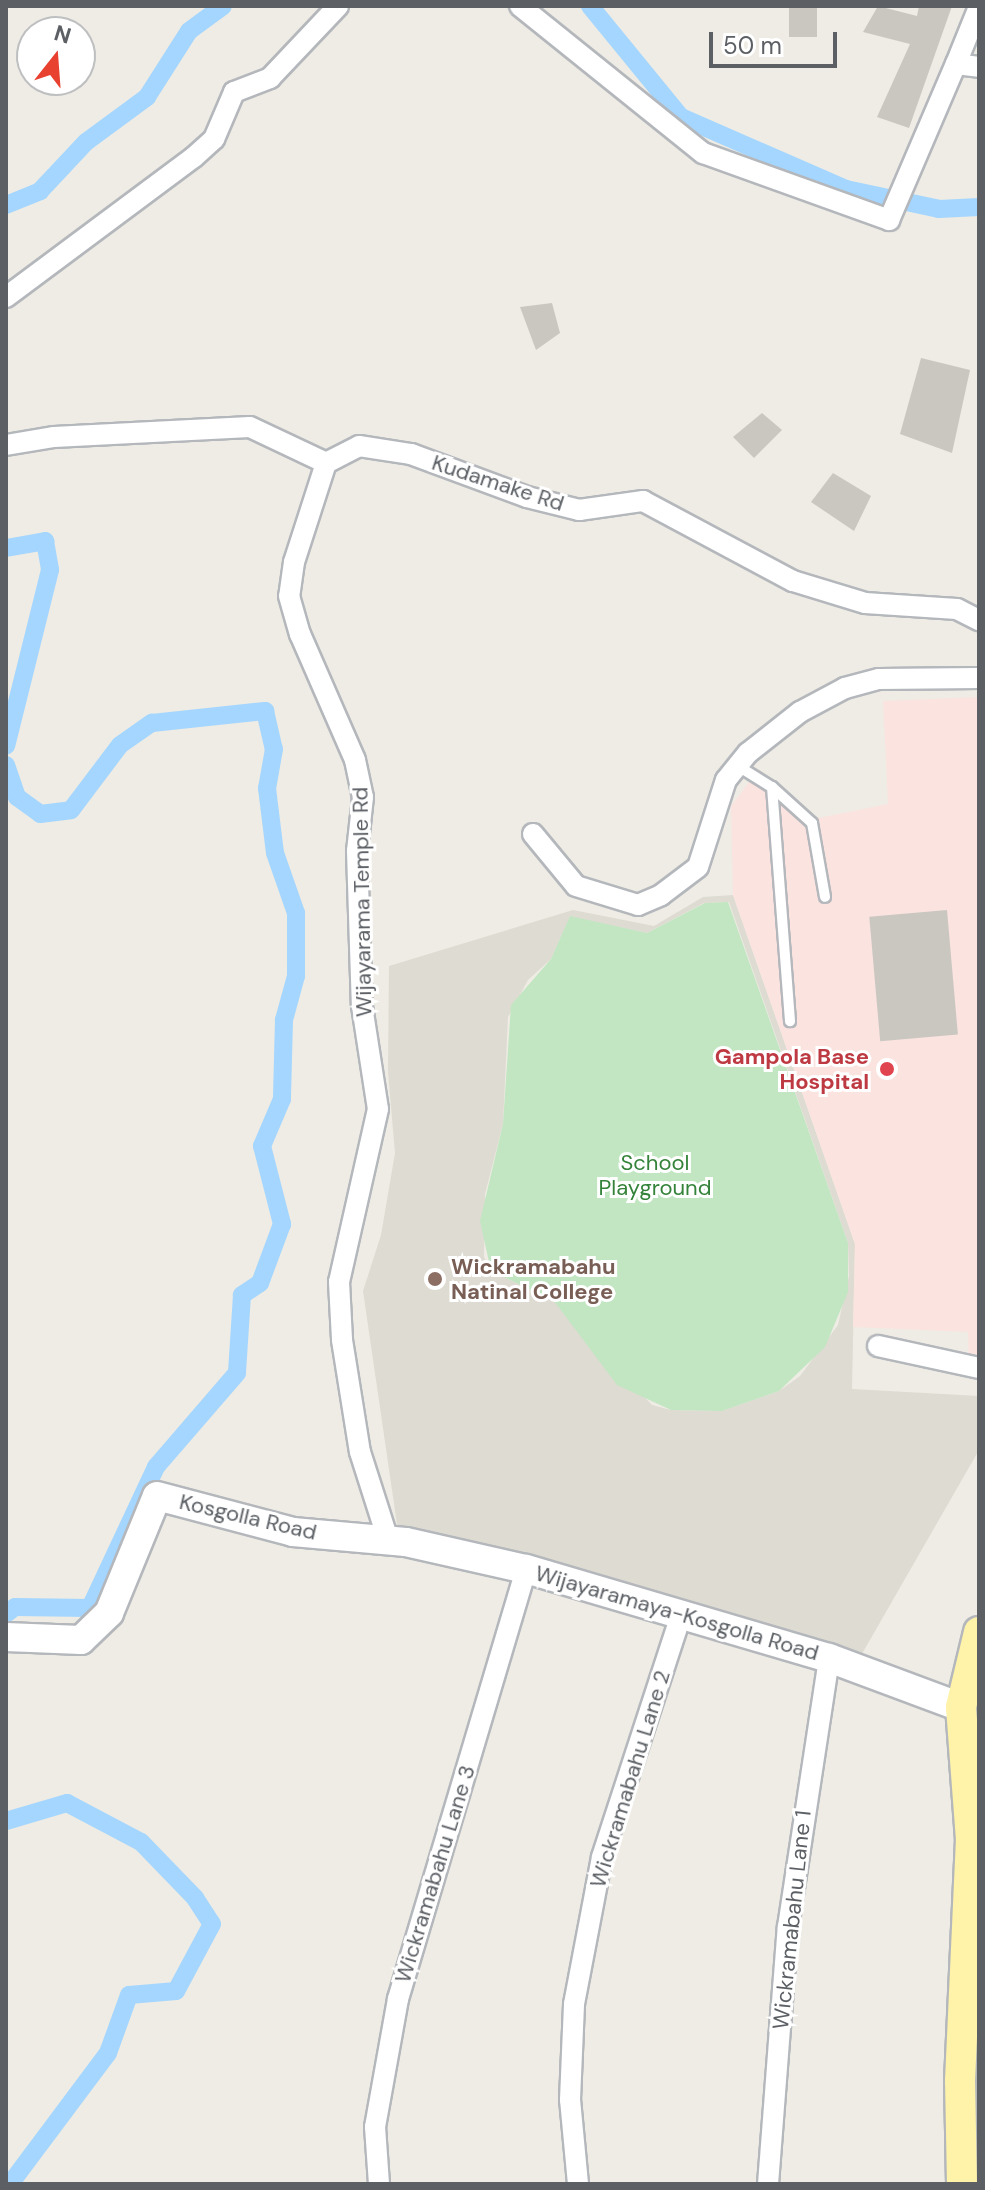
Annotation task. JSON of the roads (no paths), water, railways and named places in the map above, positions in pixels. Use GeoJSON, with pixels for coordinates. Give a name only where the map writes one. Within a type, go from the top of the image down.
{"type":"FeatureCollection","features":[{"type":"Feature","properties":{"kind":"main road"},"geometry":{"type":"LineString","coordinates":[[962,2184],[971,2045],[971,1840],[961,1707],[979,1632]]}},
{"type":"Feature","properties":{"kind":"street"},"geometry":{"type":"LineString","coordinates":[[6,297],[194,157],[214,139],[234,92],[270,78],[338,6]]}},
{"type":"Feature","properties":{"kind":"street"},"geometry":{"type":"LineString","coordinates":[[520,6],[703,153],[889,220],[979,7]]}},
{"type":"Feature","properties":{"kind":"street"},"geometry":{"type":"LineString","coordinates":[[956,64],[979,67]]}},
{"type":"Feature","properties":{"kind":"street"},"geometry":{"type":"LineString","coordinates":[[6,445],[54,437],[250,427],[326,463]]}},
{"type":"Feature","properties":{"kind":"street","name":"Kudamake Rd"},"geometry":{"type":"LineString","coordinates":[[326,463],[359,446],[411,454],[527,497],[579,510],[643,501],[793,581],[865,603],[957,609],[979,620]]}},
{"type":"Feature","properties":{"kind":"street","name":"Wijayarama Temple Rd"},"geometry":{"type":"LineString","coordinates":[[326,463],[294,562],[289,596],[300,634],[355,760],[363,797],[357,851],[362,1006],[378,1109],[339,1282],[342,1340],[360,1452],[388,1540]]}},
{"type":"Feature","properties":{"kind":"street"},"geometry":{"type":"LineString","coordinates":[[533,834],[576,886],[638,905],[661,895],[698,867],[726,780],[800,712],[845,688],[907,675],[979,678]]}},
{"type":"Feature","properties":{"kind":"street"},"geometry":{"type":"LineString","coordinates":[[878,1346],[979,1368]]}},
{"type":"Feature","properties":{"kind":"street","name":"Kosgolla Road"},"geometry":{"type":"LineString","coordinates":[[9,1638],[81,1640],[109,1613],[157,1496],[293,1532],[388,1540]]}},
{"type":"Feature","properties":{"kind":"street","name":"Wijayaramaya-Kosgolla Road"},"geometry":{"type":"LineString","coordinates":[[388,1540],[526,1569],[829,1658],[961,1707]]}},
{"type":"Feature","properties":{"kind":"street","name":"Wickramabahu Lane 3"},"geometry":{"type":"LineString","coordinates":[[379,2184],[375,2127],[398,1999],[526,1569]]}},
{"type":"Feature","properties":{"kind":"street","name":"Wickramabahu Lane 2"},"geometry":{"type":"LineString","coordinates":[[578,2184],[570,2100],[574,2004],[602,1857],[681,1615]]}},
{"type":"Feature","properties":{"kind":"street","name":"Wickramabahu Lane 1"},"geometry":{"type":"LineString","coordinates":[[768,2184],[788,1927],[829,1658]]}},
{"type":"Feature","properties":{"kind":"lane"},"geometry":{"type":"LineString","coordinates":[[738,766],[772,787],[812,823],[825,897]]}},
{"type":"Feature","properties":{"kind":"lane"},"geometry":{"type":"LineString","coordinates":[[772,787],[790,1021]]}},
{"type":"Feature","properties":{"kind":"waterway"},"geometry":{"type":"LineString","coordinates":[[6,205],[40,191],[86,142],[147,97],[189,31],[223,6]]}},
{"type":"Feature","properties":{"kind":"waterway"},"geometry":{"type":"LineString","coordinates":[[590,6],[681,117],[846,189],[939,209],[979,207]]}},
{"type":"Feature","properties":{"kind":"waterway"},"geometry":{"type":"LineString","coordinates":[[6,548],[45,541],[50,570],[6,746]]}},
{"type":"Feature","properties":{"kind":"waterway"},"geometry":{"type":"LineString","coordinates":[[6,765],[17,797],[40,814],[71,810],[120,745],[152,723],[265,711],[274,749],[267,788],[275,853],[296,913],[296,976],[284,1020],[282,1099],[262,1146],[282,1224],[260,1283],[242,1295],[237,1373],[156,1467],[90,1608],[15,1607],[6,1614]]}},
{"type":"Feature","properties":{"kind":"waterway"},"geometry":{"type":"LineString","coordinates":[[6,1821],[67,1803],[141,1842],[195,1898],[212,1924],[176,1991],[129,1995],[108,2053],[10,2184]]}},
{"type":"Feature","properties":{"kind":"place","name":"Gampola Base Hospital"},"geometry":{"type":"Point","coordinates":[887,1069]}},
{"type":"Feature","properties":{"kind":"place","name":"Wickramabahu Natinal College"},"geometry":{"type":"Point","coordinates":[435,1279]}},
{"type":"Feature","properties":{"kind":"park label","name":"School Playground"},"geometry":{"type":"Point","coordinates":[655,1174]}}]}
